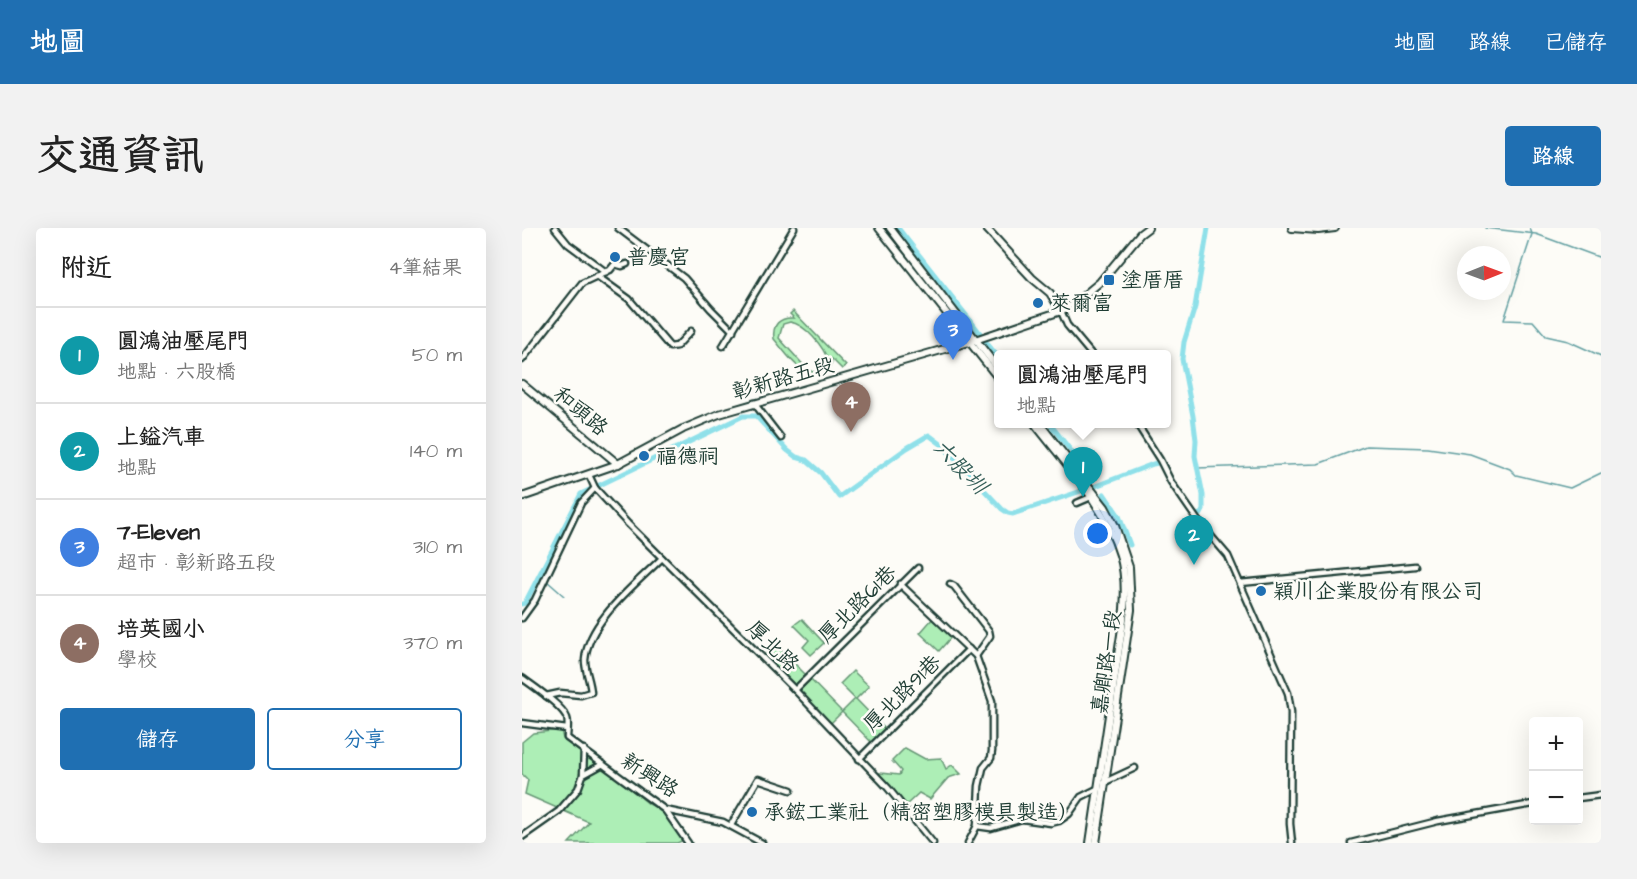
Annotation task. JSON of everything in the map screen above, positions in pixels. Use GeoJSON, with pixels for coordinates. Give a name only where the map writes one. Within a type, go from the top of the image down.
{"type":"FeatureCollection","features":[{"type":"Feature","properties":{"kind":"street"},"geometry":{"type":"LineString","coordinates":[[555,228],[568,244],[606,272]]}},
{"type":"Feature","properties":{"kind":"street"},"geometry":{"type":"LineString","coordinates":[[618,228],[684,278],[733,331]]}},
{"type":"Feature","properties":{"kind":"street"},"geometry":{"type":"LineString","coordinates":[[723,346],[794,228]]}},
{"type":"Feature","properties":{"kind":"street"},"geometry":{"type":"LineString","coordinates":[[879,228],[994,365]]}},
{"type":"Feature","properties":{"kind":"street"},"geometry":{"type":"LineString","coordinates":[[890,228],[994,372]]}},
{"type":"Feature","properties":{"kind":"street"},"geometry":{"type":"LineString","coordinates":[[986,228],[1032,278],[1050,293],[1067,325],[1089,350]]}},
{"type":"Feature","properties":{"kind":"street","name":"彰新路五段"},"geometry":{"type":"LineString","coordinates":[[522,497],[618,464],[683,429],[719,414],[972,341],[1061,311],[1100,282],[1140,234],[1148,228]]}},
{"type":"Feature","properties":{"kind":"street"},"geometry":{"type":"LineString","coordinates":[[1292,228],[1318,230],[1335,228]]}},
{"type":"Feature","properties":{"kind":"street"},"geometry":{"type":"LineString","coordinates":[[522,360],[582,283],[606,272],[615,264],[622,266],[627,264]]}},
{"type":"Feature","properties":{"kind":"street"},"geometry":{"type":"LineString","coordinates":[[597,276],[629,299],[670,347],[676,346],[691,331]]}},
{"type":"Feature","properties":{"kind":"street","name":"和頭路"},"geometry":{"type":"LineString","coordinates":[[522,384],[618,464]]}},
{"type":"Feature","properties":{"kind":"street"},"geometry":{"type":"LineString","coordinates":[[754,403],[781,438]]}},
{"type":"Feature","properties":{"kind":"street"},"geometry":{"type":"LineString","coordinates":[[1039,428],[1093,495],[1077,503]]}},
{"type":"Feature","properties":{"kind":"street"},"geometry":{"type":"LineString","coordinates":[[1044,428],[1082,482]]}},
{"type":"Feature","properties":{"kind":"street"},"geometry":{"type":"LineString","coordinates":[[1140,428],[1187,505],[1228,556],[1291,702],[1290,824],[1292,843]]}},
{"type":"Feature","properties":{"kind":"street","name":"厚北路"},"geometry":{"type":"LineString","coordinates":[[589,475],[594,488],[795,690],[888,788],[933,843]]}},
{"type":"Feature","properties":{"kind":"street"},"geometry":{"type":"LineString","coordinates":[[522,618],[535,600],[581,503],[594,488]]}},
{"type":"Feature","properties":{"kind":"street","name":"嘉卿路一段"},"geometry":{"type":"LineString","coordinates":[[1093,495],[1115,526],[1123,544],[1129,567],[1131,592],[1125,651],[1096,843]]}},
{"type":"Feature","properties":{"kind":"street","name":"嘉卿路一段"},"geometry":{"type":"LineString","coordinates":[[1090,843],[1125,597],[1120,555],[1093,495]]}},
{"type":"Feature","properties":{"kind":"street"},"geometry":{"type":"LineString","coordinates":[[546,696],[560,693],[581,696],[591,692],[585,668],[589,640],[606,615],[662,558]]}},
{"type":"Feature","properties":{"kind":"street"},"geometry":{"type":"LineString","coordinates":[[1240,583],[1415,566]]}},
{"type":"Feature","properties":{"kind":"street","name":"厚北路61巷"},"geometry":{"type":"LineString","coordinates":[[795,690],[918,568]]}},
{"type":"Feature","properties":{"kind":"street"},"geometry":{"type":"LineString","coordinates":[[900,584],[976,656],[988,687],[993,712],[992,751],[991,758],[983,768],[979,786],[977,826],[968,843]]}},
{"type":"Feature","properties":{"kind":"street"},"geometry":{"type":"LineString","coordinates":[[950,584],[954,586],[989,631],[990,636],[976,656]]}},
{"type":"Feature","properties":{"kind":"street","name":"厚北路91巷"},"geometry":{"type":"LineString","coordinates":[[859,759],[969,650]]}},
{"type":"Feature","properties":{"kind":"street"},"geometry":{"type":"LineString","coordinates":[[522,678],[546,696],[568,719],[567,729],[522,723]]}},
{"type":"Feature","properties":{"kind":"street","name":"新興路"},"geometry":{"type":"LineString","coordinates":[[567,729],[567,738],[665,810],[711,818],[731,825],[762,843]]}},
{"type":"Feature","properties":{"kind":"street"},"geometry":{"type":"LineString","coordinates":[[522,837],[559,811],[578,789],[583,775],[584,749]]}},
{"type":"Feature","properties":{"kind":"street"},"geometry":{"type":"LineString","coordinates":[[583,775],[603,764]]}},
{"type":"Feature","properties":{"kind":"street"},"geometry":{"type":"LineString","coordinates":[[977,826],[991,828],[1023,819],[1051,823],[1059,821],[1069,814],[1081,797],[1135,768]]}},
{"type":"Feature","properties":{"kind":"street"},"geometry":{"type":"LineString","coordinates":[[731,825],[758,778],[791,790]]}},
{"type":"Feature","properties":{"kind":"street"},"geometry":{"type":"LineString","coordinates":[[1583,797],[1601,795]]}},
{"type":"Feature","properties":{"kind":"street"},"geometry":{"type":"LineString","coordinates":[[1352,843],[1438,821],[1529,805]]}},
{"type":"Feature","properties":{"kind":"street"},"geometry":{"type":"LineString","coordinates":[[665,810],[688,843]]}},
{"type":"Feature","properties":{"kind":"green space"},"geometry":{"type":"Polygon","coordinates":[[[793,311],[846,366],[842,369],[832,359],[826,372],[818,374],[803,370],[797,365],[774,339],[775,326],[784,319],[794,318],[790,314],[793,311]],[[790,322],[783,324],[779,338],[808,370],[821,371],[828,361],[826,355],[813,337],[790,322]]]}},
{"type":"Feature","properties":{"kind":"green space"},"geometry":{"type":"Polygon","coordinates":[[[933,618],[952,636],[939,651],[920,633],[933,618]]]}},
{"type":"Feature","properties":{"kind":"green space"},"geometry":{"type":"Polygon","coordinates":[[[802,619],[824,643],[811,655],[803,647],[809,640],[794,625],[802,619]]]}},
{"type":"Feature","properties":{"kind":"green space"},"geometry":{"type":"Polygon","coordinates":[[[775,644],[807,676],[796,688],[762,658],[775,644]]]}},
{"type":"Feature","properties":{"kind":"green space"},"geometry":{"type":"Polygon","coordinates":[[[853,671],[869,686],[856,699],[886,730],[873,744],[842,712],[855,699],[840,684],[853,671]]]}},
{"type":"Feature","properties":{"kind":"green space"},"geometry":{"type":"Polygon","coordinates":[[[810,679],[842,712],[828,726],[798,693],[810,679]]]}},
{"type":"Feature","properties":{"kind":"green space"},"geometry":{"type":"Polygon","coordinates":[[[561,730],[563,739],[599,763],[649,804],[667,813],[684,840],[677,843],[569,843],[589,822],[525,794],[528,780],[522,774],[522,742],[533,733],[561,730]]]}},
{"type":"Feature","properties":{"kind":"green space"},"geometry":{"type":"Polygon","coordinates":[[[905,748],[925,759],[941,758],[946,769],[952,765],[961,774],[948,778],[930,799],[919,793],[905,806],[871,772],[899,775],[901,771],[892,761],[905,748]]]}},
{"type":"Feature","properties":{"kind":"waterway"},"geometry":{"type":"LineString","coordinates":[[898,228],[980,333]]}},
{"type":"Feature","properties":{"kind":"waterway","name":"六股圳"},"geometry":{"type":"LineString","coordinates":[[1192,513],[1201,514],[1203,495],[1195,456],[1193,416],[1182,359],[1184,342],[1195,307],[1208,228]]}},
{"type":"Feature","properties":{"kind":"waterway"},"geometry":{"type":"LineString","coordinates":[[1485,228],[1536,234],[1601,258]]}},
{"type":"Feature","properties":{"kind":"waterway"},"geometry":{"type":"LineString","coordinates":[[1530,228],[1532,234],[1504,320],[1533,321],[1546,336],[1568,341],[1601,356]]}},
{"type":"Feature","properties":{"kind":"waterway"},"geometry":{"type":"LineString","coordinates":[[985,341],[994,352]]}},
{"type":"Feature","properties":{"kind":"waterway","name":"六股圳"},"geometry":{"type":"LineString","coordinates":[[522,604],[525,603],[581,494],[743,416],[756,416],[787,450],[796,457],[806,460],[821,473],[839,497],[929,435],[941,444],[1002,509],[1013,514],[1153,464],[1162,462],[1163,464]]}},
{"type":"Feature","properties":{"kind":"waterway"},"geometry":{"type":"LineString","coordinates":[[1053,428],[1093,479]]}},
{"type":"Feature","properties":{"kind":"waterway"},"geometry":{"type":"LineString","coordinates":[[1197,468],[1318,464],[1366,446],[1428,448],[1470,454],[1510,469],[1516,475],[1570,488],[1601,473]]}},
{"type":"Feature","properties":{"kind":"waterway"},"geometry":{"type":"LineString","coordinates":[[1104,494],[1119,516],[1130,545]]}},
{"type":"Feature","properties":{"kind":"waterway","name":"六股圳"},"geometry":{"type":"LineString","coordinates":[[539,574],[543,578]]}},
{"type":"Feature","properties":{"kind":"waterway"},"geometry":{"type":"LineString","coordinates":[[547,581],[564,596]]}},
{"type":"Feature","properties":{"kind":"place","name":"普慶宮"},"geometry":{"type":"Point","coordinates":[615,257]}},
{"type":"Feature","properties":{"kind":"place","name":"塗厝厝"},"geometry":{"type":"Point","coordinates":[1109,280]}},
{"type":"Feature","properties":{"kind":"place","name":"萊爾富"},"geometry":{"type":"Point","coordinates":[1038,303]}},
{"type":"Feature","properties":{"kind":"place","name":"7-Eleven"},"geometry":{"type":"Point","coordinates":[953,360]}},
{"type":"Feature","properties":{"kind":"place","name":"培英國小"},"geometry":{"type":"Point","coordinates":[851,432]}},
{"type":"Feature","properties":{"kind":"place","name":"福德祠"},"geometry":{"type":"Point","coordinates":[644,456]}},
{"type":"Feature","properties":{"kind":"place","name":"圓鴻油壓尾門"},"geometry":{"type":"Point","coordinates":[1083,497]}},
{"type":"Feature","properties":{"kind":"place","name":"上鎰汽車"},"geometry":{"type":"Point","coordinates":[1194,565]}},
{"type":"Feature","properties":{"kind":"place","name":"穎川企業股份有限公司"},"geometry":{"type":"Point","coordinates":[1261,591]}},
{"type":"Feature","properties":{"kind":"place","name":"承鋐工業社（精密塑膠模具製造）"},"geometry":{"type":"Point","coordinates":[752,812]}}]}
